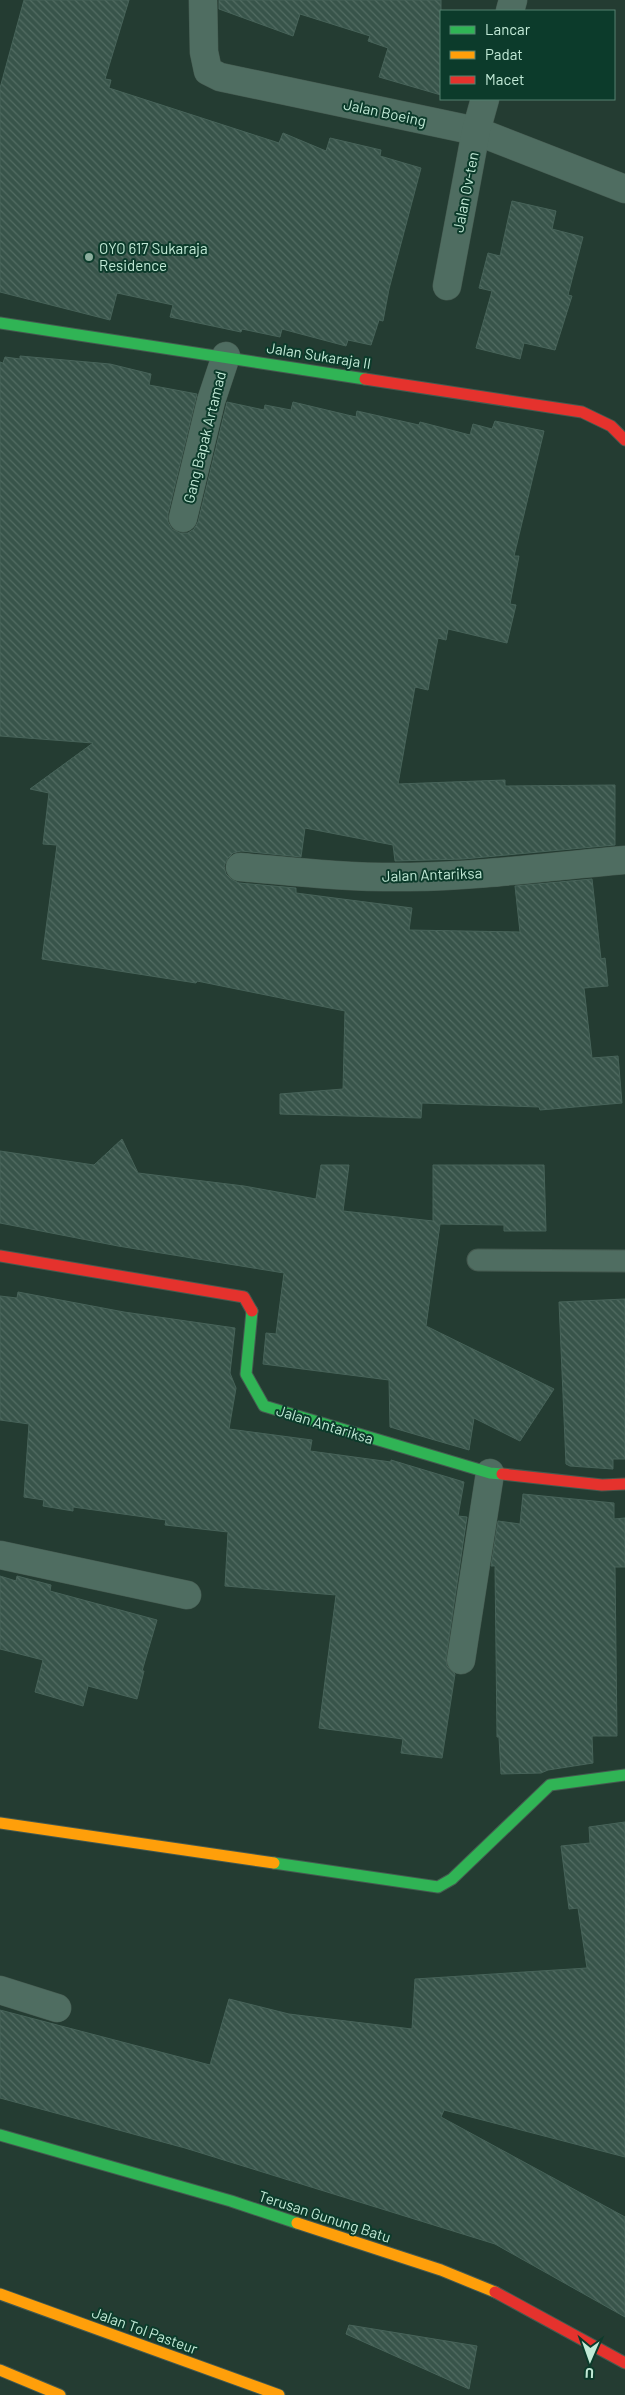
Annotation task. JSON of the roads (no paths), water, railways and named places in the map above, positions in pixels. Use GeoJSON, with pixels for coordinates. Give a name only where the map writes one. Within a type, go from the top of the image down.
{"type":"FeatureCollection","features":[{"type":"Feature","properties":{"kind":"main road","name":"Jalan Sukaraja II"},"geometry":{"type":"LineString","coordinates":[[0,322],[582,412],[605,422],[620,433],[625,440]]}},
{"type":"Feature","properties":{"kind":"main road","name":"Jalan Antariksa"},"geometry":{"type":"LineString","coordinates":[[0,1256],[244,1296],[252,1311],[246,1374],[264,1406],[490,1473],[602,1485],[625,1484]]}},
{"type":"Feature","properties":{"kind":"main road"},"geometry":{"type":"LineString","coordinates":[[0,1823],[438,1887],[452,1879],[550,1784],[625,1775]]}},
{"type":"Feature","properties":{"kind":"main road","name":"Terusan Gunung Batu"},"geometry":{"type":"LineString","coordinates":[[0,2136],[231,2201],[441,2270],[489,2288],[625,2363]]}},
{"type":"Feature","properties":{"kind":"main road","name":"Jalan Tol Pasteur"},"geometry":{"type":"LineString","coordinates":[[0,2294],[279,2395]]}},
{"type":"Feature","properties":{"kind":"main road"},"geometry":{"type":"LineString","coordinates":[[0,2370],[60,2395]]}},
{"type":"Feature","properties":{"kind":"street","name":"Jalan Boeing"},"geometry":{"type":"LineString","coordinates":[[203,0],[204,52],[208,71],[220,77],[476,131],[625,189]]}},
{"type":"Feature","properties":{"kind":"street","name":"Jalan Ov-ten"},"geometry":{"type":"LineString","coordinates":[[447,286],[476,131],[485,100]]}},
{"type":"Feature","properties":{"kind":"street","name":"Gang Bapak Artamad"},"geometry":{"type":"LineString","coordinates":[[183,518],[211,401],[226,356]]}},
{"type":"Feature","properties":{"kind":"street","name":"Jalan Antariksa"},"geometry":{"type":"LineString","coordinates":[[240,867],[354,876],[410,877],[470,874],[625,860]]}},
{"type":"Feature","properties":{"kind":"street"},"geometry":{"type":"LineString","coordinates":[[461,1660],[490,1473]]}},
{"type":"Feature","properties":{"kind":"street"},"geometry":{"type":"LineString","coordinates":[[0,1555],[187,1595]]}},
{"type":"Feature","properties":{"kind":"street"},"geometry":{"type":"LineString","coordinates":[[0,1990],[56,2008]]}},
{"type":"Feature","properties":{"kind":"lane"},"geometry":{"type":"LineString","coordinates":[[478,1260],[625,1261]]}},
{"type":"Feature","properties":{"kind":"place","name":"OYO 617 Sukaraja Residence"},"geometry":{"type":"Point","coordinates":[89,257]}}]}
